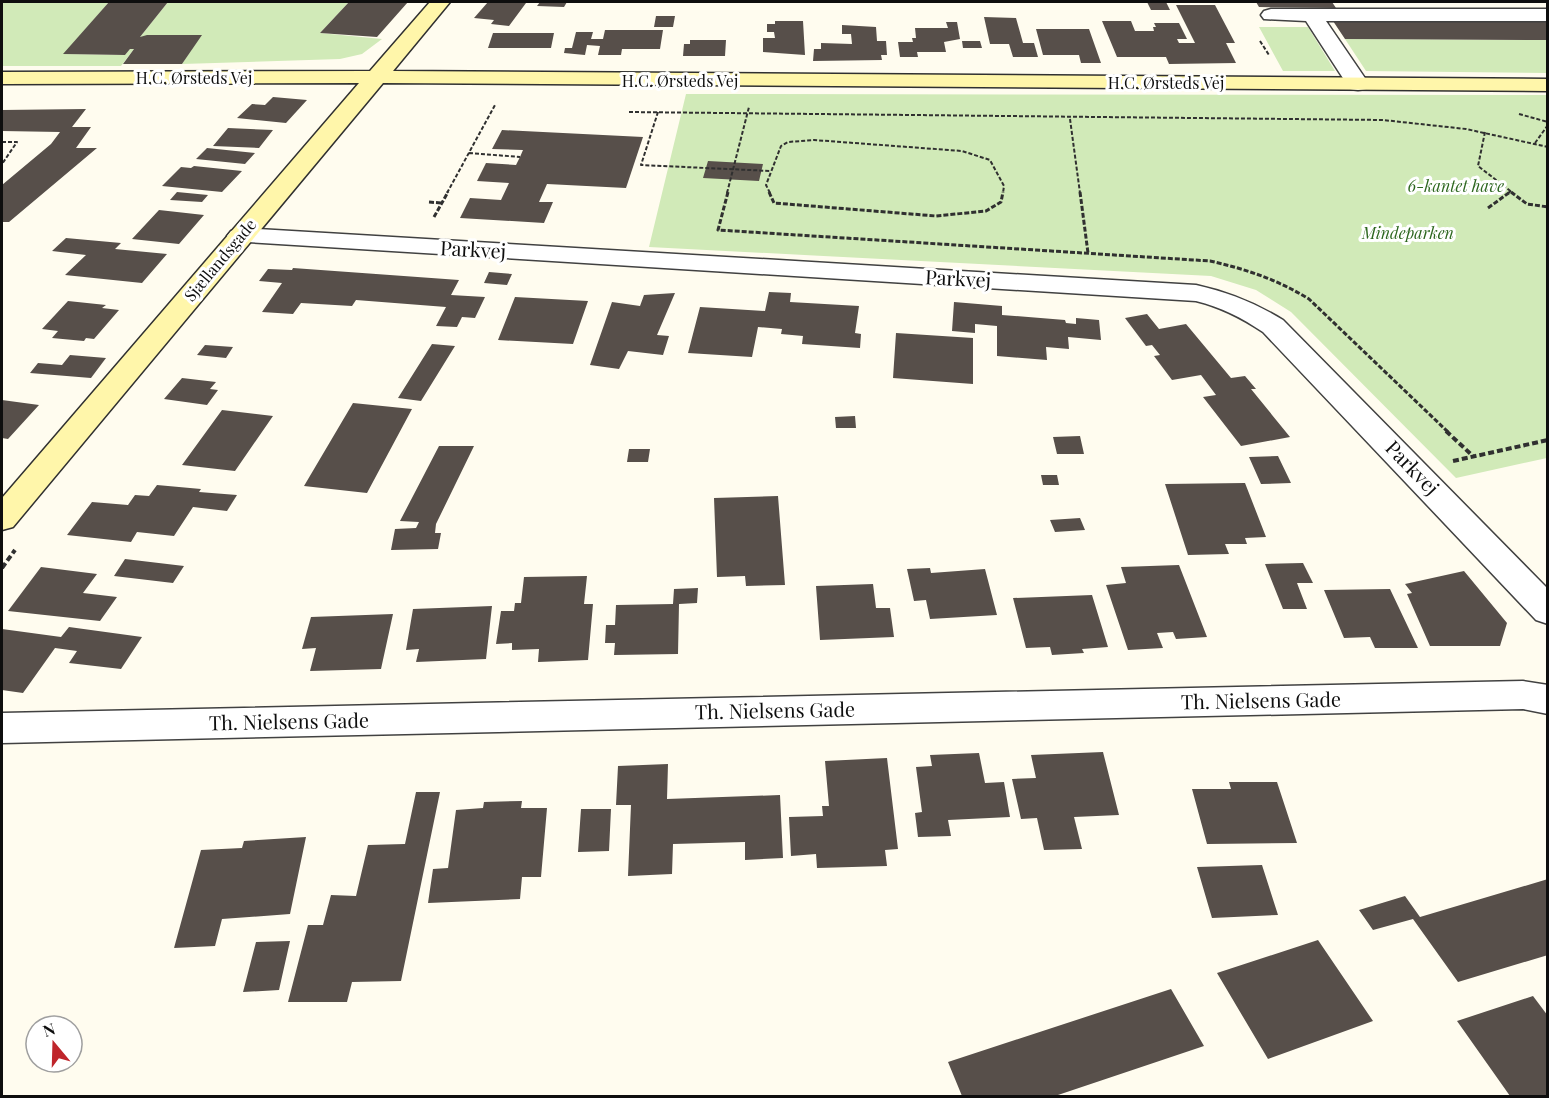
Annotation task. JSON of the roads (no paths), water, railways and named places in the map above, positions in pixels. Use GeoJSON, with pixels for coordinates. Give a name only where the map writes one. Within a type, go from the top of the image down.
{"type":"FeatureCollection","features":[{"type":"Feature","properties":{"kind":"street","name":"Sjællandsgade"},"geometry":{"type":"LineString","coordinates":[[2,519],[440,2]]}},
{"type":"Feature","properties":{"kind":"street"},"geometry":{"type":"LineString","coordinates":[[1272,15],[1548,15]]}},
{"type":"Feature","properties":{"kind":"street"},"geometry":{"type":"LineString","coordinates":[[1313,15],[1358,84]]}},
{"type":"Feature","properties":{"kind":"street","name":"H.C. Ørsteds Vej"},"geometry":{"type":"LineString","coordinates":[[2,78],[375,77],[1548,85]]}},
{"type":"Feature","properties":{"kind":"street","name":"Parkvej"},"geometry":{"type":"LineString","coordinates":[[240,236],[1196,293],[1228,300],[1250,310],[1273,326],[1548,611]]}},
{"type":"Feature","properties":{"kind":"street","name":"Th. Nielsens Gade"},"geometry":{"type":"LineString","coordinates":[[2,728],[1523,695],[1548,700]]}},
{"type":"Feature","properties":{"kind":"park label","name":"6-kantet have"},"geometry":{"type":"Point","coordinates":[1456,186]}},
{"type":"Feature","properties":{"kind":"park label","name":"Mindeparken"},"geometry":{"type":"Point","coordinates":[1408,233]}}]}
